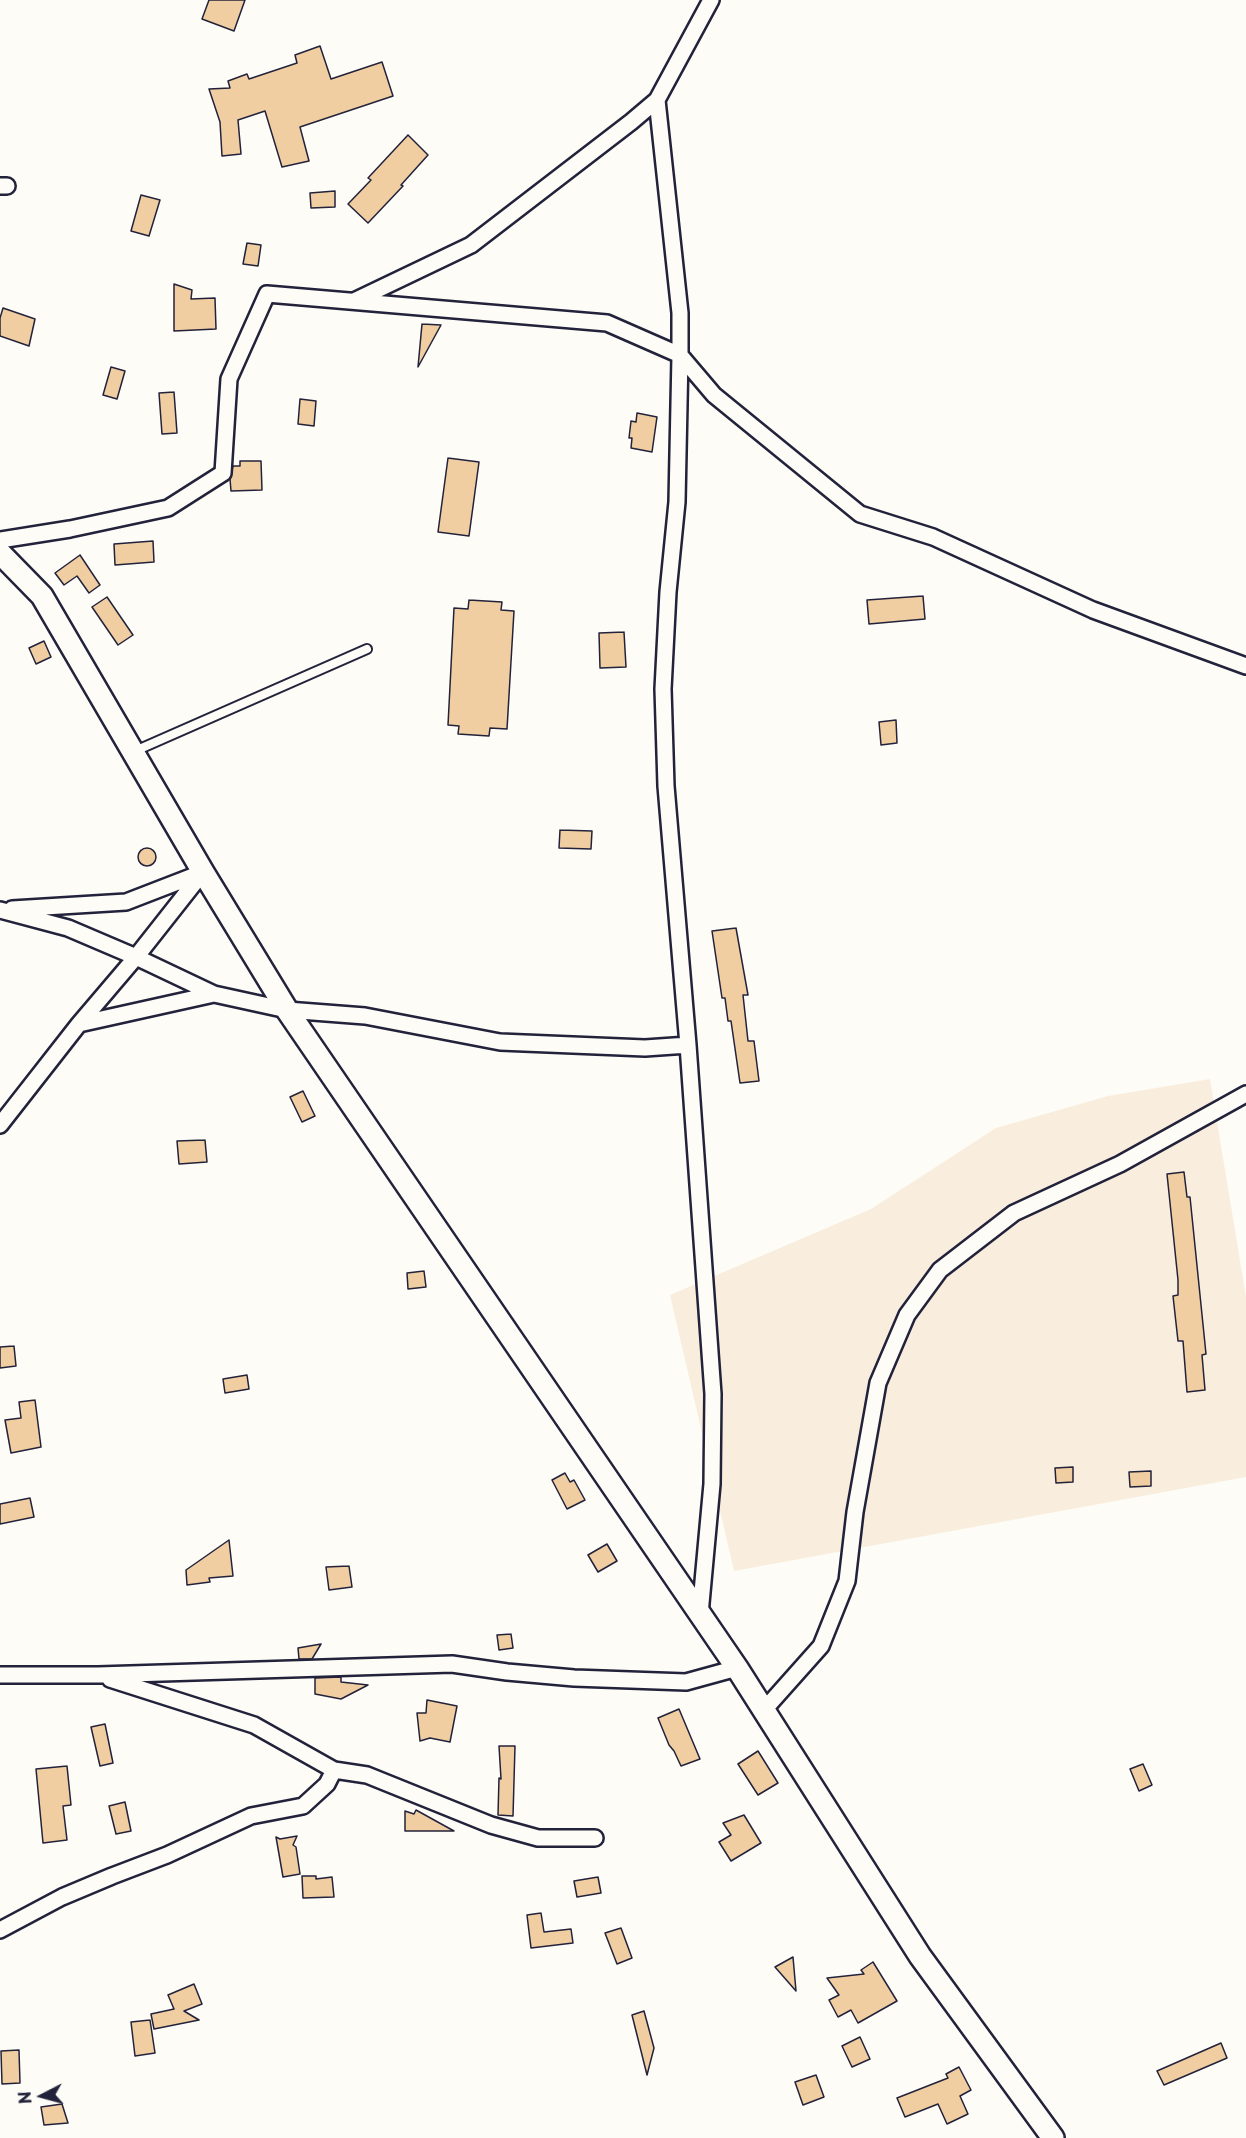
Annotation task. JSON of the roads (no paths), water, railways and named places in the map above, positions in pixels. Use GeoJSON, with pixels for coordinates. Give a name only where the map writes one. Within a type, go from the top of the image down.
{"type":"FeatureCollection","features":[{"type":"Feature","properties":{"kind":"main road"},"geometry":{"type":"LineString","coordinates":[[0,553],[42,596],[203,872],[287,1010],[737,1668],[920,1956],[1053,2138]]}},
{"type":"Feature","properties":{"kind":"street"},"geometry":{"type":"LineString","coordinates":[[354,301],[471,245],[657,100],[711,0]]}},
{"type":"Feature","properties":{"kind":"street"},"geometry":{"type":"LineString","coordinates":[[657,100],[680,313],[677,502],[668,592],[663,689],[666,786],[688,1045],[712,1394],[712,1484],[700,1614]]}},
{"type":"Feature","properties":{"kind":"street"},"geometry":{"type":"LineString","coordinates":[[0,540],[70,529],[168,508],[223,473],[229,379],[267,294],[607,323],[680,355],[714,395],[860,514],[933,537],[1093,610],[1246,666]]}},
{"type":"Feature","properties":{"kind":"street"},"geometry":{"type":"LineString","coordinates":[[0,910],[126,902],[203,872]]}},
{"type":"Feature","properties":{"kind":"street"},"geometry":{"type":"LineString","coordinates":[[0,1125],[203,872]]}},
{"type":"Feature","properties":{"kind":"street"},"geometry":{"type":"LineString","coordinates":[[0,910],[68,928],[214,994],[287,1010],[365,1016],[500,1042],[645,1048],[688,1045]]}},
{"type":"Feature","properties":{"kind":"street"},"geometry":{"type":"LineString","coordinates":[[79,1024],[214,994]]}},
{"type":"Feature","properties":{"kind":"street"},"geometry":{"type":"LineString","coordinates":[[764,1710],[821,1646],[826,1635],[847,1581],[855,1512],[878,1383],[907,1315],[940,1270],[1014,1213],[1120,1164],[1246,1094]]}},
{"type":"Feature","properties":{"kind":"street"},"geometry":{"type":"LineString","coordinates":[[0,1675],[98,1675],[452,1664],[574,1678],[686,1682],[737,1668]]}},
{"type":"Feature","properties":{"kind":"street"},"geometry":{"type":"LineString","coordinates":[[98,1675],[254,1725],[334,1770],[367,1775],[491,1825],[538,1838],[595,1838]]}},
{"type":"Feature","properties":{"kind":"street"},"geometry":{"type":"LineString","coordinates":[[0,1930],[62,1897],[167,1855],[251,1816],[303,1806],[327,1784],[334,1770]]}},
{"type":"Feature","properties":{"kind":"lane"},"geometry":{"type":"LineString","coordinates":[[133,752],[367,649]]}}]}
